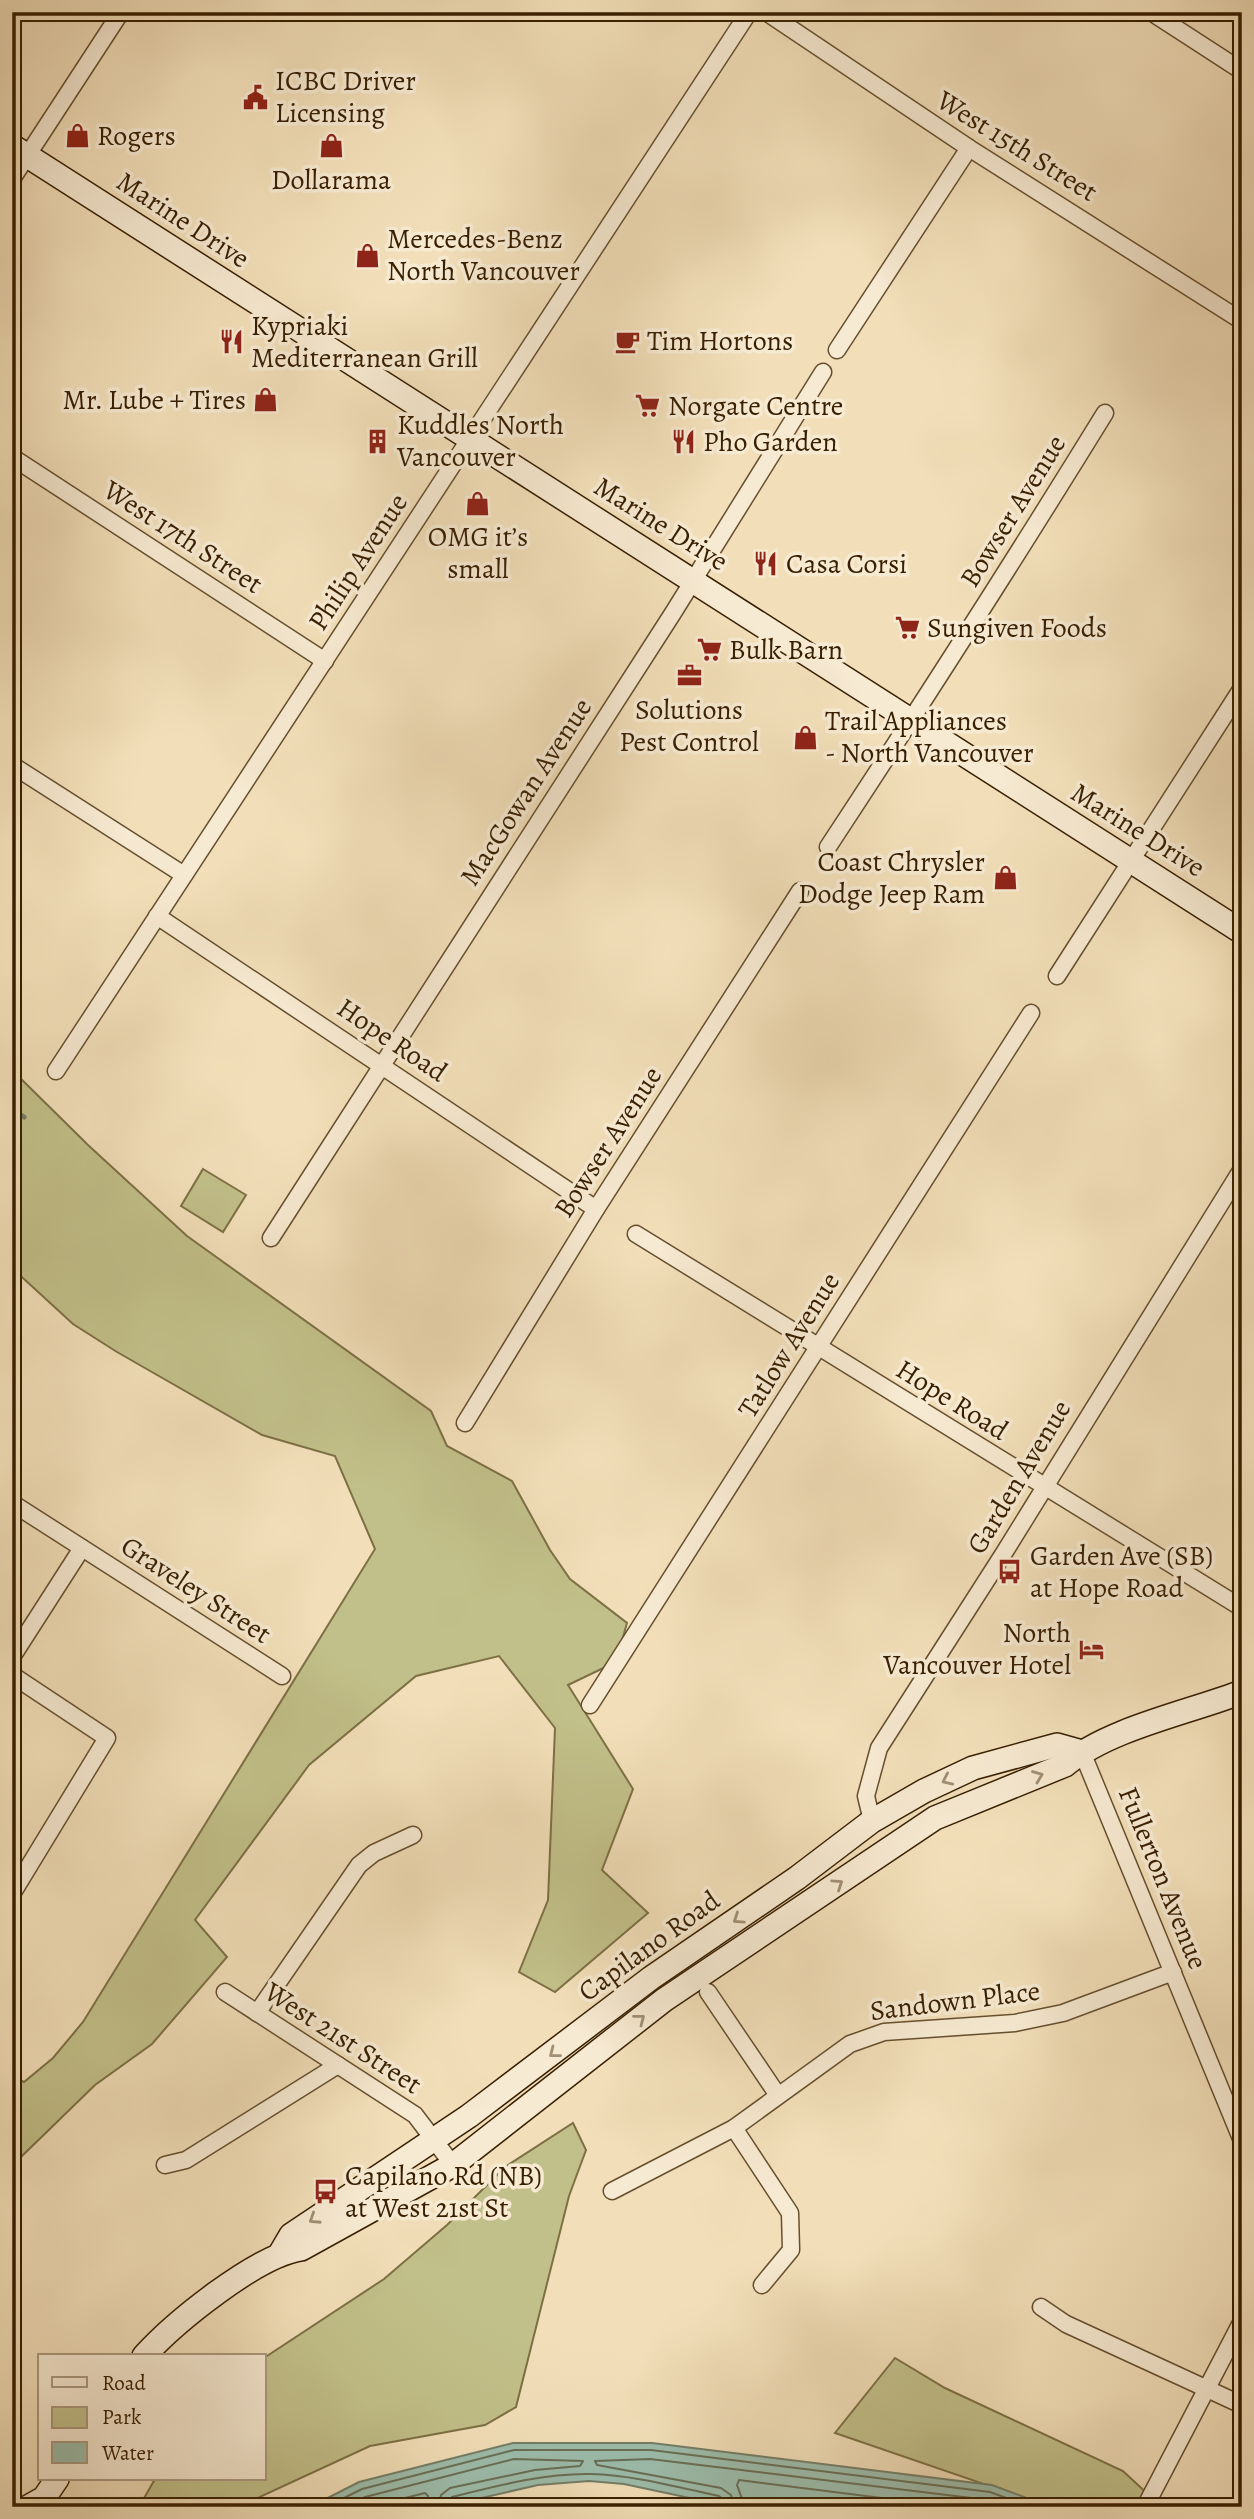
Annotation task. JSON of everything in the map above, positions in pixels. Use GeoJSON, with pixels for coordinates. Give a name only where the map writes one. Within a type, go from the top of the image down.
{"type":"FeatureCollection","features":[{"type":"Feature","properties":{"kind":"main road","name":"Marine Drive"},"geometry":{"type":"LineString","coordinates":[[20,151],[1242,932]]}},
{"type":"Feature","properties":{"kind":"main road","name":"Capilano Road"},"geometry":{"type":"LineString","coordinates":[[281,2252],[301,2249],[453,2165],[664,2000],[935,1818],[1065,1765],[1082,1752],[1242,1692]]}},
{"type":"Feature","properties":{"kind":"main road","name":"Capilano Road"},"geometry":{"type":"LineString","coordinates":[[146,2354],[185,2318],[281,2252],[291,2235],[530,2072],[651,1978],[797,1878],[872,1821],[924,1791],[973,1768],[1057,1745],[1082,1752]]}},
{"type":"Feature","properties":{"kind":"main road"},"geometry":{"type":"LineString","coordinates":[[760,1933],[773,1911],[866,1839],[872,1821]]}},
{"type":"Feature","properties":{"kind":"main road"},"geometry":{"type":"LineString","coordinates":[[38,2504],[56,2480]]}},
{"type":"Feature","properties":{"kind":"street"},"geometry":{"type":"LineString","coordinates":[[12,179],[20,151],[121,12]]}},
{"type":"Feature","properties":{"kind":"street","name":"Philip Avenue"},"geometry":{"type":"LineString","coordinates":[[56,1071],[749,12]]}},
{"type":"Feature","properties":{"kind":"street","name":"West 15th Street"},"geometry":{"type":"LineString","coordinates":[[766,12],[970,148],[1242,321]]}},
{"type":"Feature","properties":{"kind":"street"},"geometry":{"type":"LineString","coordinates":[[1157,14],[1242,71]]}},
{"type":"Feature","properties":{"kind":"street"},"geometry":{"type":"LineString","coordinates":[[836,351],[970,148]]}},
{"type":"Feature","properties":{"kind":"street","name":"MacGowan Avenue"},"geometry":{"type":"LineString","coordinates":[[271,1238],[694,580],[822,372]]}},
{"type":"Feature","properties":{"kind":"street","name":"Bowser Avenue"},"geometry":{"type":"LineString","coordinates":[[828,847],[1105,413]]}},
{"type":"Feature","properties":{"kind":"street","name":"West 17th Street"},"geometry":{"type":"LineString","coordinates":[[12,457],[325,661]]}},
{"type":"Feature","properties":{"kind":"street"},"geometry":{"type":"LineString","coordinates":[[1057,976],[1242,688]]}},
{"type":"Feature","properties":{"kind":"street"},"geometry":{"type":"LineString","coordinates":[[12,765],[184,875]]}},
{"type":"Feature","properties":{"kind":"street","name":"Bowser Avenue"},"geometry":{"type":"LineString","coordinates":[[464,1423],[596,1209],[800,891]]}},
{"type":"Feature","properties":{"kind":"street","name":"Hope Road"},"geometry":{"type":"LineString","coordinates":[[157,916],[596,1209]]}},
{"type":"Feature","properties":{"kind":"street","name":"Tatlow Avenue"},"geometry":{"type":"LineString","coordinates":[[590,1705],[1031,1013]]}},
{"type":"Feature","properties":{"kind":"street","name":"Garden Avenue"},"geometry":{"type":"LineString","coordinates":[[872,1821],[866,1796],[879,1748],[1242,1169]]}},
{"type":"Feature","properties":{"kind":"street","name":"Hope Road"},"geometry":{"type":"LineString","coordinates":[[636,1234],[1242,1608]]}},
{"type":"Feature","properties":{"kind":"street","name":"Graveley Street"},"geometry":{"type":"LineString","coordinates":[[12,1503],[282,1676]]}},
{"type":"Feature","properties":{"kind":"street"},"geometry":{"type":"LineString","coordinates":[[12,1657],[82,1548]]}},
{"type":"Feature","properties":{"kind":"street"},"geometry":{"type":"LineString","coordinates":[[12,1675],[107,1738],[12,1894]]}},
{"type":"Feature","properties":{"kind":"street","name":"Fullerton Avenue"},"geometry":{"type":"LineString","coordinates":[[1082,1752],[1242,2141]]}},
{"type":"Feature","properties":{"kind":"street"},"geometry":{"type":"LineString","coordinates":[[257,2013],[359,1865],[373,1853],[413,1835]]}},
{"type":"Feature","properties":{"kind":"street","name":"Sandown Place"},"geometry":{"type":"LineString","coordinates":[[612,2191],[734,2128],[777,2094],[850,2044],[884,2032],[1015,2023],[1063,2013],[1174,1972]]}},
{"type":"Feature","properties":{"kind":"street","name":"West 21st Street"},"geometry":{"type":"LineString","coordinates":[[225,1992],[415,2115],[432,2141],[453,2165]]}},
{"type":"Feature","properties":{"kind":"street"},"geometry":{"type":"LineString","coordinates":[[708,1992],[777,2094]]}},
{"type":"Feature","properties":{"kind":"street"},"geometry":{"type":"LineString","coordinates":[[166,2165],[186,2160],[338,2065]]}},
{"type":"Feature","properties":{"kind":"street"},"geometry":{"type":"LineString","coordinates":[[734,2128],[790,2213],[792,2250],[762,2285]]}},
{"type":"Feature","properties":{"kind":"street"},"geometry":{"type":"LineString","coordinates":[[1041,2307],[1066,2324],[1242,2405]]}},
{"type":"Feature","properties":{"kind":"street"},"geometry":{"type":"LineString","coordinates":[[1145,2507],[1242,2321]]}},
{"type":"Feature","properties":{"kind":"green space"},"geometry":{"type":"Polygon","coordinates":[[[12,1070],[88,1145],[187,1236],[431,1411],[447,1446],[512,1481],[550,1550],[570,1579],[627,1623],[616,1662],[568,1685],[633,1789],[602,1870],[648,1913],[555,1992],[519,1972],[548,1900],[555,1728],[499,1656],[416,1676],[309,1765],[195,1920],[227,1957],[152,2044],[95,2085],[22,2156],[12,2151],[12,2076],[24,2082],[53,2058],[83,2022],[375,1549],[335,1456],[262,1435],[117,1352],[73,1324],[12,1268],[12,1070]]]}},
{"type":"Feature","properties":{"kind":"green space"},"geometry":{"type":"Polygon","coordinates":[[[203,1169],[246,1195],[223,1232],[181,1206],[203,1169]]]}},
{"type":"Feature","properties":{"kind":"green space"},"geometry":{"type":"Polygon","coordinates":[[[573,2123],[586,2150],[569,2196],[516,2407],[485,2425],[370,2446],[238,2507],[139,2507],[154,2480],[266,2480],[266,2357],[384,2279],[447,2225],[505,2167],[573,2123]]]}},
{"type":"Feature","properties":{"kind":"green space"},"geometry":{"type":"Polygon","coordinates":[[[895,2358],[945,2388],[1123,2471],[1152,2498],[1173,2507],[1051,2507],[835,2433],[895,2358]]]}},
{"type":"Feature","properties":{"kind":"water"},"geometry":{"type":"Polygon","coordinates":[[[513,2443],[652,2443],[992,2485],[1051,2507],[732,2507],[624,2484],[589,2481],[538,2485],[442,2507],[310,2507],[359,2482],[513,2443]]]}},
{"type":"Feature","properties":{"kind":"waterway"},"geometry":{"type":"LineString","coordinates":[[12,1109],[24,1117]]}},
{"type":"Feature","properties":{"kind":"place","name":"ICBC Driver Licensing"},"geometry":{"type":"Point","coordinates":[255,97]}},
{"type":"Feature","properties":{"kind":"place","name":"Rogers"},"geometry":{"type":"Point","coordinates":[77,136]}},
{"type":"Feature","properties":{"kind":"place","name":"Dollarama"},"geometry":{"type":"Point","coordinates":[331,146]}},
{"type":"Feature","properties":{"kind":"place","name":"Mercedes-Benz North Vancouver"},"geometry":{"type":"Point","coordinates":[367,255]}},
{"type":"Feature","properties":{"kind":"place","name":"Tim Hortons"},"geometry":{"type":"Point","coordinates":[627,341]}},
{"type":"Feature","properties":{"kind":"place","name":"Kypriaki Mediterranean Grill"},"geometry":{"type":"Point","coordinates":[231,342]}},
{"type":"Feature","properties":{"kind":"place","name":"Mr. Lube + Tires"},"geometry":{"type":"Point","coordinates":[266,400]}},
{"type":"Feature","properties":{"kind":"place","name":"Norgate Centre"},"geometry":{"type":"Point","coordinates":[648,406]}},
{"type":"Feature","properties":{"kind":"place","name":"Kuddles North Vancouver"},"geometry":{"type":"Point","coordinates":[377,441]}},
{"type":"Feature","properties":{"kind":"place","name":"Pho Garden"},"geometry":{"type":"Point","coordinates":[683,442]}},
{"type":"Feature","properties":{"kind":"place","name":"OMG it’s small"},"geometry":{"type":"Point","coordinates":[478,503]}},
{"type":"Feature","properties":{"kind":"place","name":"Casa Corsi"},"geometry":{"type":"Point","coordinates":[766,564]}},
{"type":"Feature","properties":{"kind":"place","name":"Sungiven Foods"},"geometry":{"type":"Point","coordinates":[907,628]}},
{"type":"Feature","properties":{"kind":"place","name":"Bulk Barn"},"geometry":{"type":"Point","coordinates":[709,650]}},
{"type":"Feature","properties":{"kind":"place","name":"Solutions Pest Control"},"geometry":{"type":"Point","coordinates":[689,676]}},
{"type":"Feature","properties":{"kind":"place","name":"Trail Appliances - North Vancouver"},"geometry":{"type":"Point","coordinates":[805,737]}},
{"type":"Feature","properties":{"kind":"place","name":"Coast Chrysler Dodge Jeep Ram"},"geometry":{"type":"Point","coordinates":[1005,878]}},
{"type":"Feature","properties":{"kind":"place","name":"Garden Ave (SB) at Hope Road"},"geometry":{"type":"Point","coordinates":[1010,1572]}},
{"type":"Feature","properties":{"kind":"place","name":"North Vancouver Hotel"},"geometry":{"type":"Point","coordinates":[1091,1649]}},
{"type":"Feature","properties":{"kind":"place","name":"Capilano Rd (NB) at West 21st St"},"geometry":{"type":"Point","coordinates":[325,2192]}}]}
